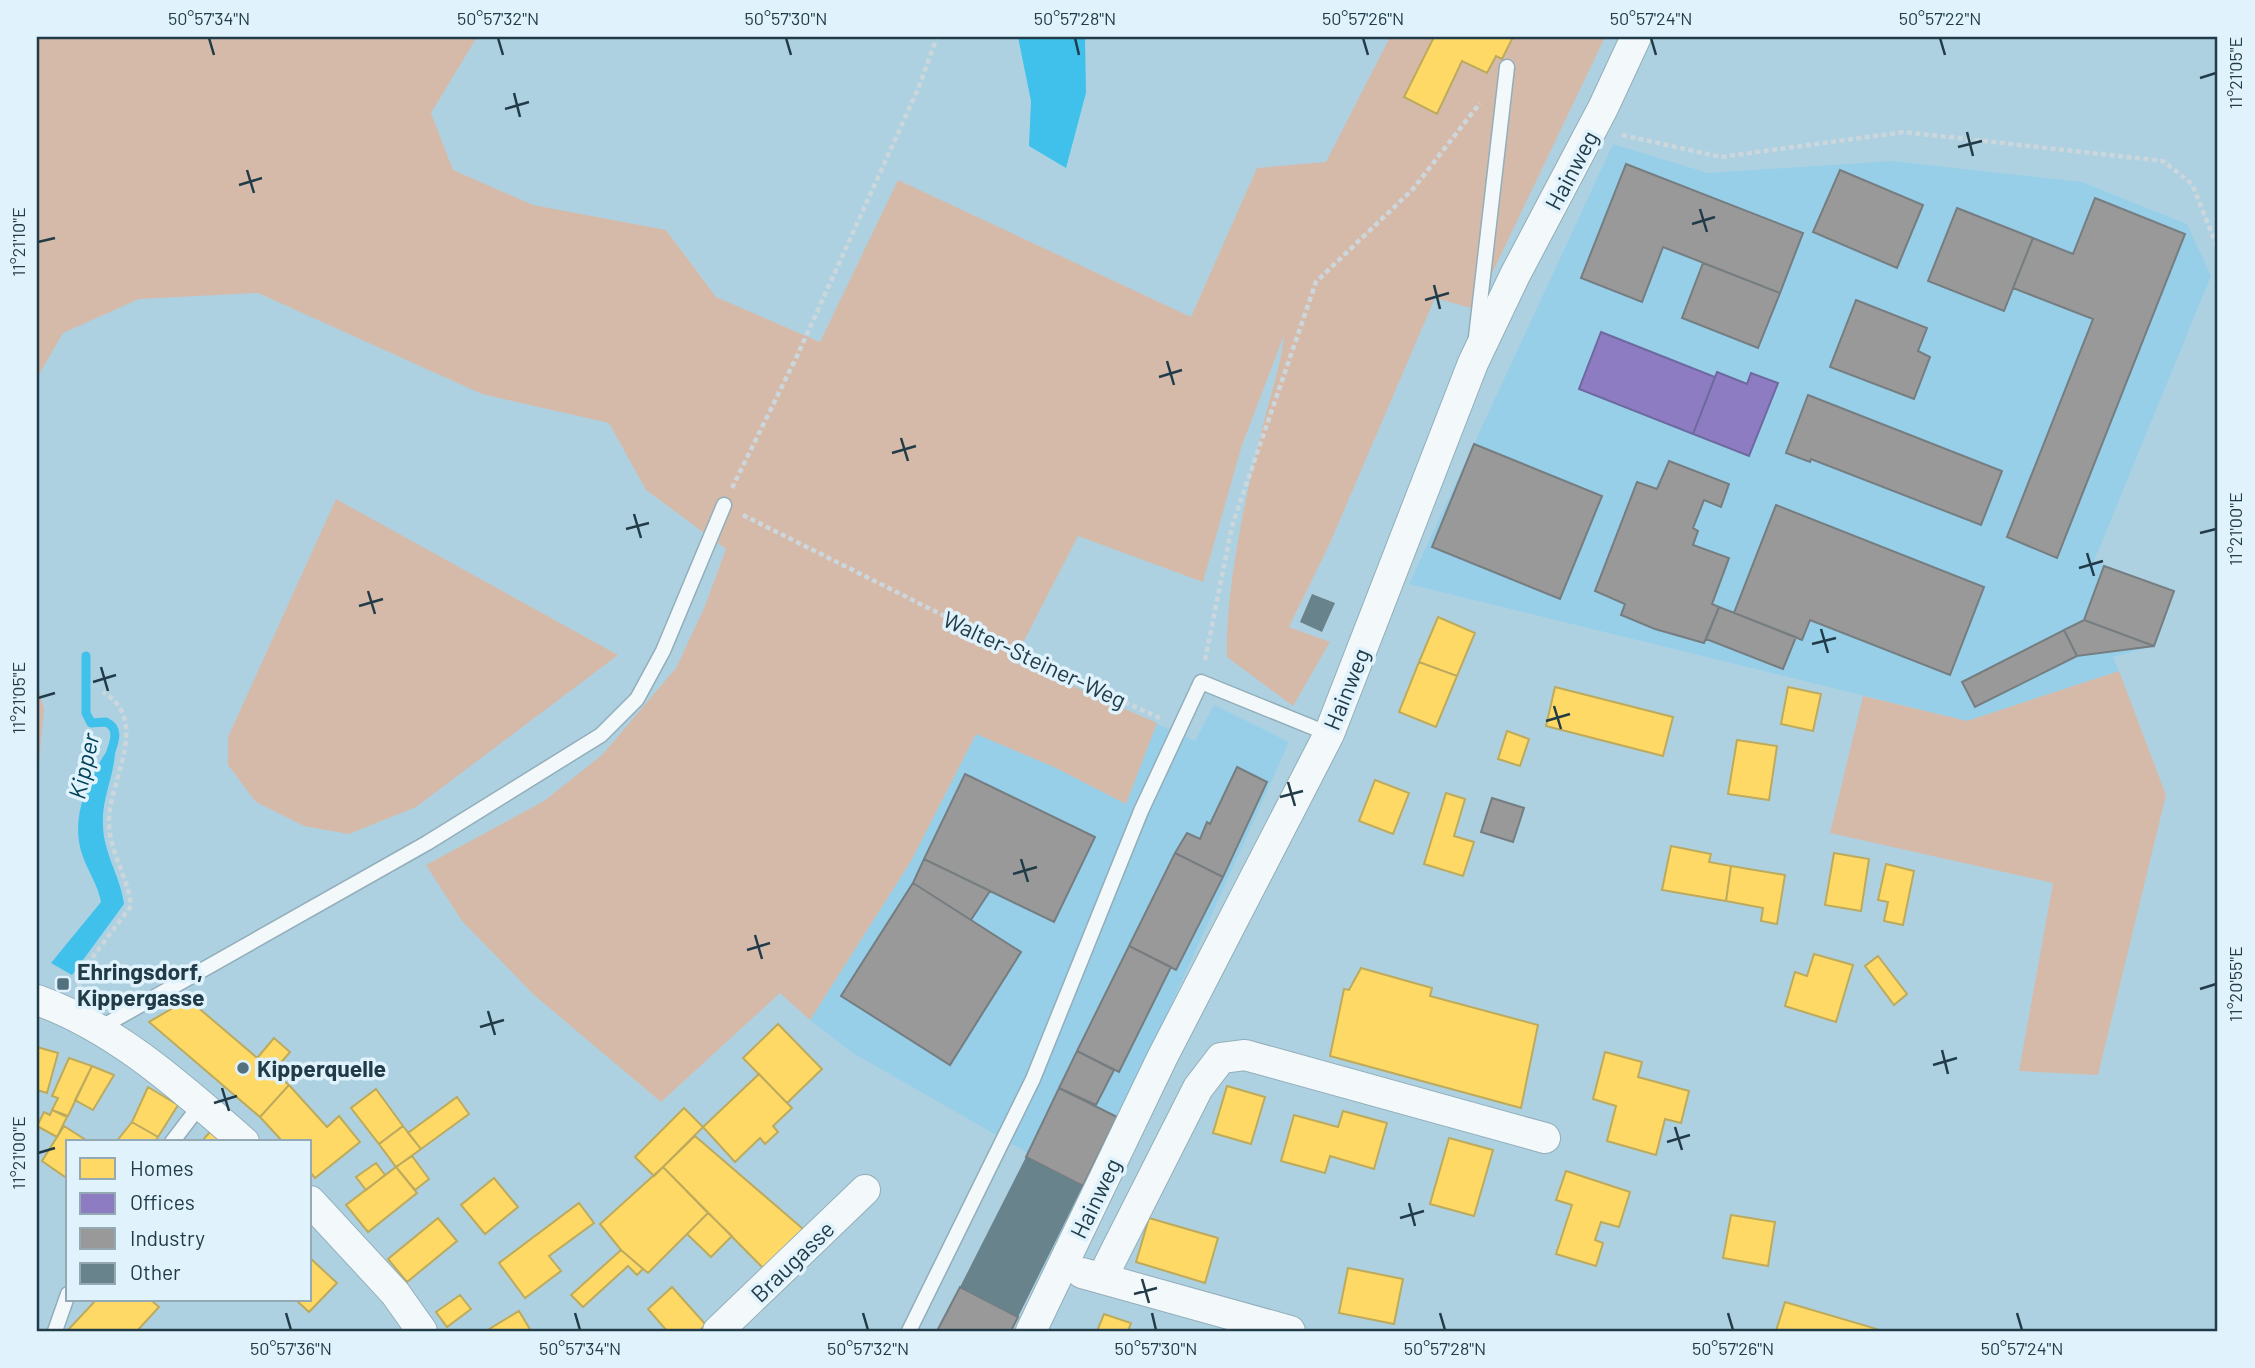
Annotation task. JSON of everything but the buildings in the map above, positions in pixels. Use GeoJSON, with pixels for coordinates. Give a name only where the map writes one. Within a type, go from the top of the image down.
{"type":"FeatureCollection","features":[{"type":"Feature","properties":{"kind":"street","name":"Hainweg"},"geometry":{"type":"LineString","coordinates":[[1031,1331],[1162,1058],[1329,734],[1473,363],[1636,37]]}},
{"type":"Feature","properties":{"kind":"street"},"geometry":{"type":"LineString","coordinates":[[37,1000],[97,1029],[139,1055],[242,1140]]}},
{"type":"Feature","properties":{"kind":"street","name":"Hainweg"},"geometry":{"type":"LineString","coordinates":[[1102,1278],[1198,1088],[1222,1058],[1245,1055],[1545,1138]]}},
{"type":"Feature","properties":{"kind":"street","name":"Braugasse"},"geometry":{"type":"LineString","coordinates":[[718,1331],[865,1190]]}},
{"type":"Feature","properties":{"kind":"street"},"geometry":{"type":"LineString","coordinates":[[312,1202],[395,1293],[422,1331]]}},
{"type":"Feature","properties":{"kind":"street"},"geometry":{"type":"LineString","coordinates":[[1062,1268],[1290,1331]]}},
{"type":"Feature","properties":{"kind":"lane"},"geometry":{"type":"LineString","coordinates":[[1473,363],[1507,67]]}},
{"type":"Feature","properties":{"kind":"lane"},"geometry":{"type":"LineString","coordinates":[[97,1029],[427,843],[601,735],[637,699],[663,651],[724,505]]}},
{"type":"Feature","properties":{"kind":"lane"},"geometry":{"type":"LineString","coordinates":[[909,1331],[1033,1079],[1141,811],[1201,682],[1329,734]]}},
{"type":"Feature","properties":{"kind":"lane"},"geometry":{"type":"LineString","coordinates":[[174,1140],[201,1104]]}},
{"type":"Feature","properties":{"kind":"lane"},"geometry":{"type":"LineString","coordinates":[[55,1331],[66,1300]]}},
{"type":"Feature","properties":{"kind":"path"},"geometry":{"type":"LineString","coordinates":[[724,505],[797,356],[918,89],[937,37]]}},
{"type":"Feature","properties":{"kind":"path"},"geometry":{"type":"LineString","coordinates":[[1201,682],[1232,526],[1316,282],[1413,189],[1507,67]]}},
{"type":"Feature","properties":{"kind":"path"},"geometry":{"type":"LineString","coordinates":[[1592,129],[1721,157],[1904,132],[2163,161],[2192,184],[2218,249]]}},
{"type":"Feature","properties":{"kind":"path","name":"Walter-Steiner-Weg"},"geometry":{"type":"LineString","coordinates":[[724,505],[1048,668],[1180,726]]}},
{"type":"Feature","properties":{"kind":"path"},"geometry":{"type":"LineString","coordinates":[[97,1029],[77,978],[131,906],[109,822],[127,733],[118,706],[103,692]]}},
{"type":"Feature","properties":{"kind":"shaded area"},"geometry":{"type":"Polygon","coordinates":[[[37,37],[477,37],[431,113],[453,170],[533,205],[666,230],[716,297],[820,342],[898,180],[1191,317],[1257,168],[1326,162],[1390,37],[1605,37],[1475,309],[1435,298],[1330,543],[1289,627],[1330,642],[1293,706],[1227,657],[1229,604],[1237,546],[1284,335],[1242,445],[1203,582],[1078,536],[1014,660],[1157,723],[1126,804],[1054,767],[976,734],[911,861],[810,1020],[780,993],[661,1102],[534,995],[462,921],[426,865],[544,801],[602,755],[676,668],[705,606],[726,549],[646,490],[609,423],[482,394],[258,293],[139,299],[63,333],[37,378],[37,37]]]}},
{"type":"Feature","properties":{"kind":"shaded area"},"geometry":{"type":"Polygon","coordinates":[[[1613,144],[1708,173],[1892,161],[2082,182],[2187,224],[2211,276],[2094,561],[2174,591],[2154,646],[2113,657],[2119,671],[1967,721],[1409,584],[1613,144]]]}},
{"type":"Feature","properties":{"kind":"shaded area"},"geometry":{"type":"Polygon","coordinates":[[[336,499],[618,655],[416,807],[349,834],[304,826],[256,802],[228,765],[228,737],[336,499]]]}},
{"type":"Feature","properties":{"kind":"shaded area"},"geometry":{"type":"Polygon","coordinates":[[[1014,660],[1195,741],[1214,705],[1289,742],[1089,1188],[853,1053],[810,1020],[911,861],[1014,660]]]}},
{"type":"Feature","properties":{"kind":"shaded area"},"geometry":{"type":"Polygon","coordinates":[[[2119,671],[2166,795],[2098,1075],[2019,1071],[2053,883],[1830,833],[1863,696],[1967,721],[2119,671]]]}},
{"type":"Feature","properties":{"kind":"shaded area"},"geometry":{"type":"Polygon","coordinates":[[[37,684],[44,709],[37,785],[37,684]]]}},
{"type":"Feature","properties":{"kind":"water"},"geometry":{"type":"Polygon","coordinates":[[[1018,37],[1085,37],[1086,93],[1066,168],[1029,146],[1031,101],[1018,37]]]}},
{"type":"Feature","properties":{"kind":"water"},"geometry":{"type":"Polygon","coordinates":[[[115,739],[103,825],[106,845],[124,904],[72,975],[51,963],[101,902],[81,851],[78,821],[91,778],[115,739]]]}},
{"type":"Feature","properties":{"kind":"waterway","name":"Kipper"},"geometry":{"type":"LineString","coordinates":[[86,656],[86,713],[91,723],[106,722],[113,728],[115,739],[111,751]]}},
{"type":"Feature","properties":{"kind":"place","name":"Ehringsdorf, Kippergasse"},"geometry":{"type":"Point","coordinates":[63,984]}},
{"type":"Feature","properties":{"kind":"place","name":"Kipperquelle"},"geometry":{"type":"Point","coordinates":[243,1068]}}]}
